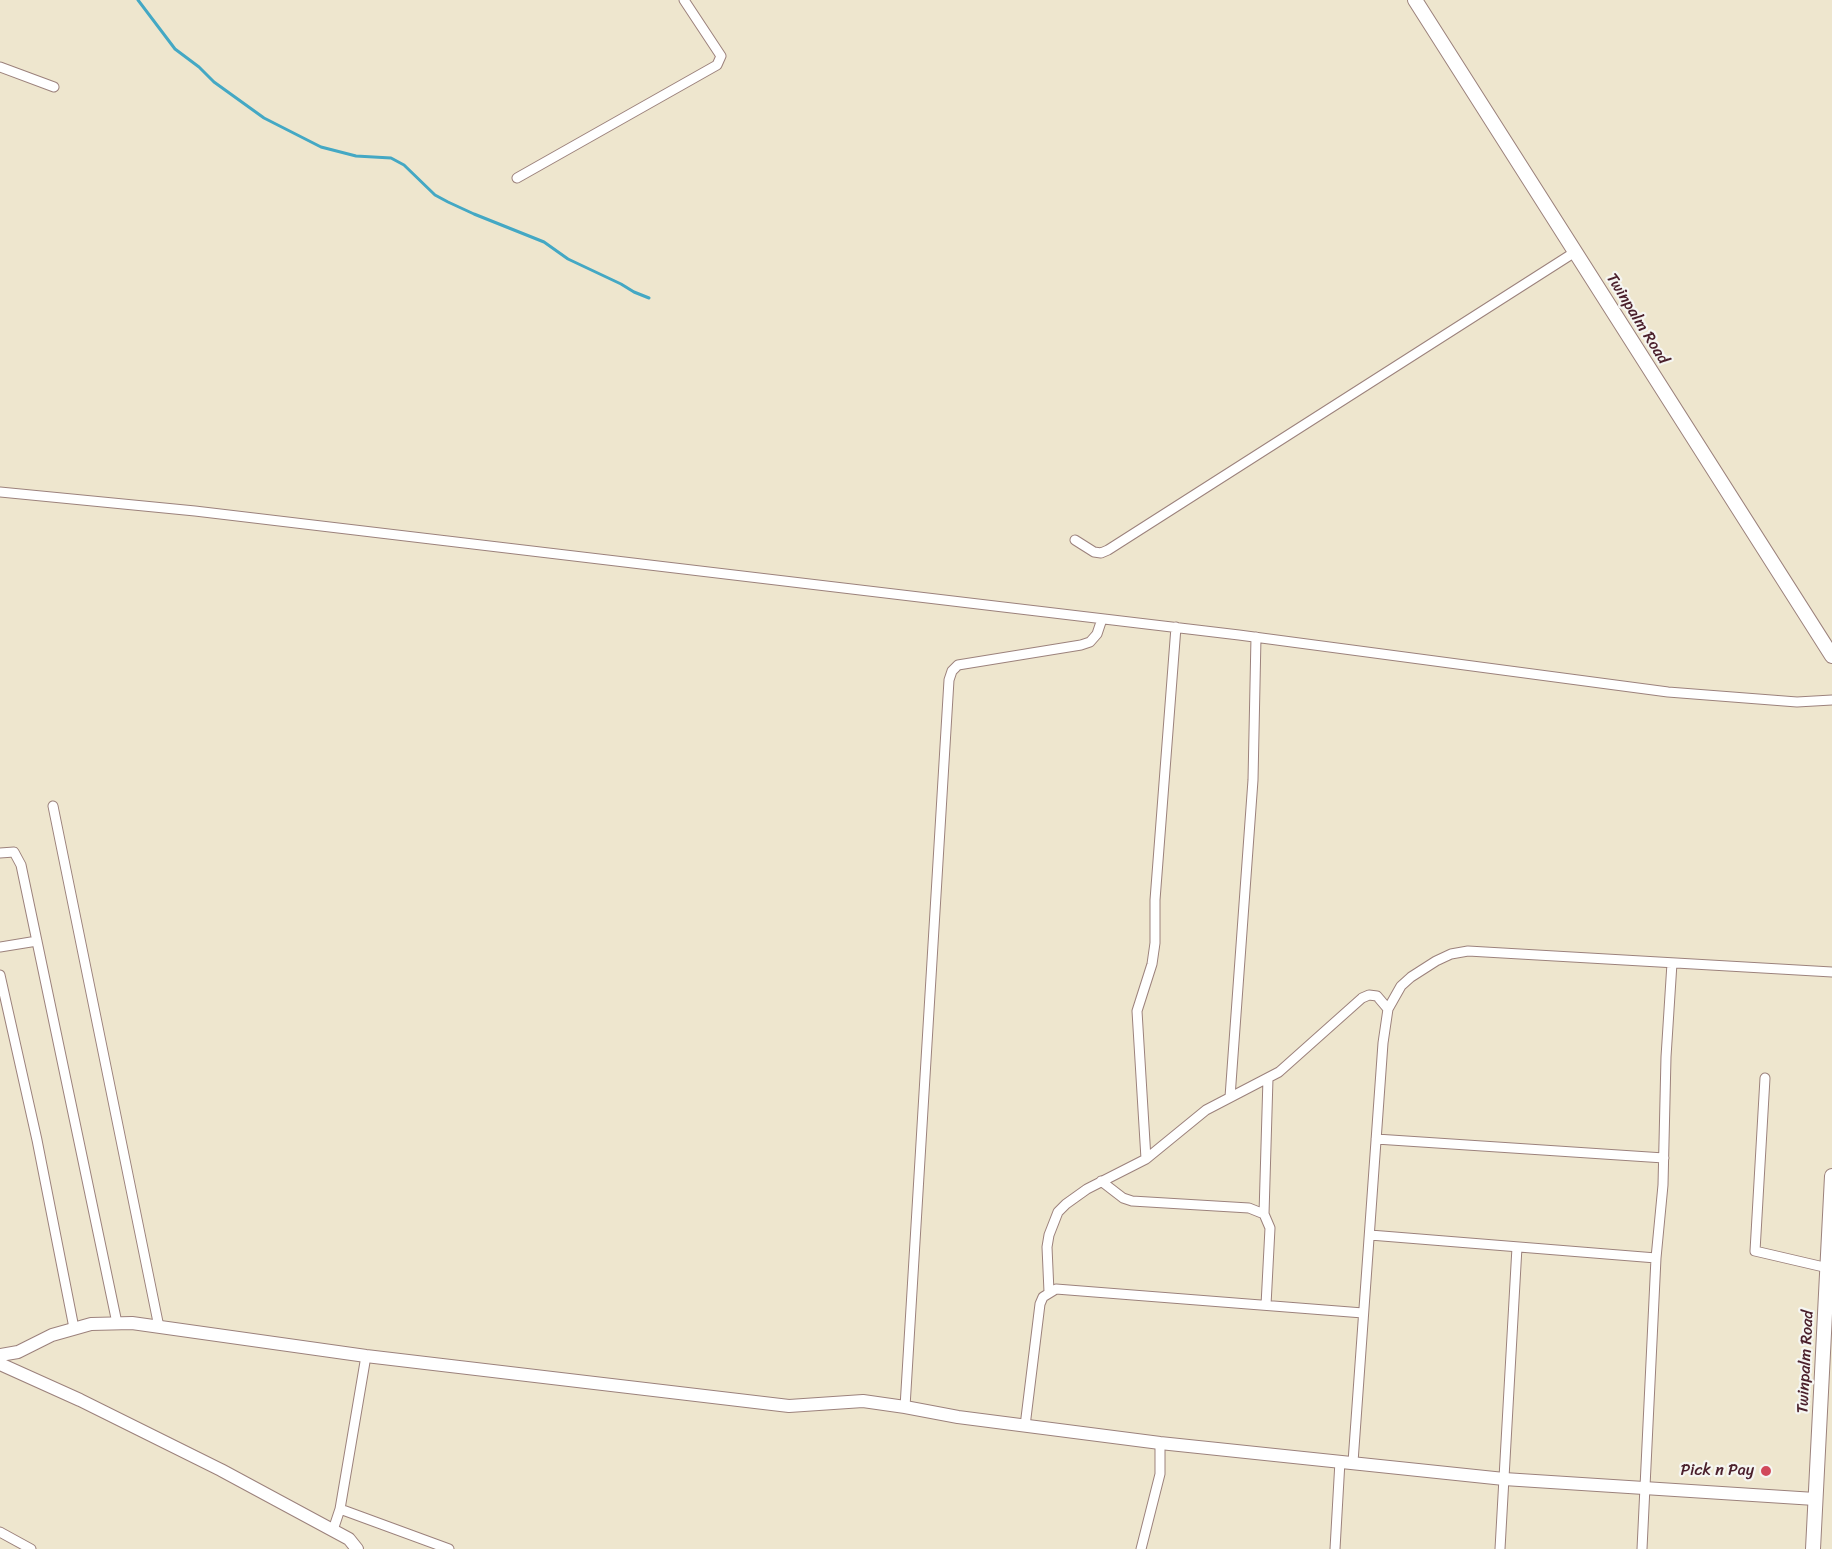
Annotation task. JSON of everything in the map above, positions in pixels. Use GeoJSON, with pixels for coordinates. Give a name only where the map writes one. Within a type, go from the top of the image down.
{"type":"FeatureCollection","features":[{"type":"Feature","properties":{"kind":"main road","name":"Twinpalm Road"},"geometry":{"type":"LineString","coordinates":[[1415,0],[1832,656]]}},
{"type":"Feature","properties":{"kind":"main road","name":"Twinpalm Road"},"geometry":{"type":"LineString","coordinates":[[1813,1549],[1832,1176]]}},
{"type":"Feature","properties":{"kind":"street"},"geometry":{"type":"LineString","coordinates":[[517,178],[717,64],[721,56],[684,0]]}},
{"type":"Feature","properties":{"kind":"street"},"geometry":{"type":"LineString","coordinates":[[0,67],[54,87]]}},
{"type":"Feature","properties":{"kind":"street"},"geometry":{"type":"LineString","coordinates":[[1075,540],[1094,552],[1101,553],[1108,550],[1575,252]]}},
{"type":"Feature","properties":{"kind":"street"},"geometry":{"type":"LineString","coordinates":[[0,492],[195,511],[1176,627],[1668,692],[1797,702],[1832,700]]}},
{"type":"Feature","properties":{"kind":"street"},"geometry":{"type":"LineString","coordinates":[[904,1407],[951,671],[958,665],[1090,642],[1102,619]]}},
{"type":"Feature","properties":{"kind":"street"},"geometry":{"type":"LineString","coordinates":[[1146,1159],[1137,1011],[1152,964],[1155,943],[1155,900],[1176,627]]}},
{"type":"Feature","properties":{"kind":"street"},"geometry":{"type":"LineString","coordinates":[[1230,1097],[1253,780],[1256,637]]}},
{"type":"Feature","properties":{"kind":"street"},"geometry":{"type":"LineString","coordinates":[[53,806],[159,1327]]}},
{"type":"Feature","properties":{"kind":"street"},"geometry":{"type":"LineString","coordinates":[[0,853],[14,852],[21,865],[117,1323]]}},
{"type":"Feature","properties":{"kind":"street"},"geometry":{"type":"LineString","coordinates":[[0,947],[37,941]]}},
{"type":"Feature","properties":{"kind":"street"},"geometry":{"type":"LineString","coordinates":[[1353,1462],[1376,1139],[1388,1009],[1393,997],[1411,977],[1451,954],[1483,951],[1832,972]]}},
{"type":"Feature","properties":{"kind":"street"},"geometry":{"type":"LineString","coordinates":[[1642,1549],[1656,1258],[1664,1158],[1666,1056],[1672,963]]}},
{"type":"Feature","properties":{"kind":"street"},"geometry":{"type":"LineString","coordinates":[[0,975],[37,1140],[74,1328]]}},
{"type":"Feature","properties":{"kind":"street"},"geometry":{"type":"LineString","coordinates":[[1025,1426],[1040,1304],[1049,1292],[1047,1247],[1058,1212],[1066,1204],[1101,1181],[1146,1159],[1196,1116],[1268,1078],[1298,1057],[1362,998],[1369,995],[1377,996],[1388,1009]]}},
{"type":"Feature","properties":{"kind":"street"},"geometry":{"type":"LineString","coordinates":[[1266,1305],[1270,1228],[1264,1214],[1268,1078]]}},
{"type":"Feature","properties":{"kind":"street"},"geometry":{"type":"LineString","coordinates":[[1765,1078],[1755,1251],[1828,1268]]}},
{"type":"Feature","properties":{"kind":"street"},"geometry":{"type":"LineString","coordinates":[[1376,1139],[1664,1158]]}},
{"type":"Feature","properties":{"kind":"street"},"geometry":{"type":"LineString","coordinates":[[1101,1181],[1123,1198],[1132,1201],[1249,1208],[1264,1214]]}},
{"type":"Feature","properties":{"kind":"street"},"geometry":{"type":"LineString","coordinates":[[1370,1235],[1656,1258]]}},
{"type":"Feature","properties":{"kind":"street"},"geometry":{"type":"LineString","coordinates":[[1500,1549],[1517,1247]]}},
{"type":"Feature","properties":{"kind":"street"},"geometry":{"type":"LineString","coordinates":[[1049,1292],[1062,1289],[1363,1313]]}},
{"type":"Feature","properties":{"kind":"street"},"geometry":{"type":"LineString","coordinates":[[0,1355],[24,1349],[52,1335],[74,1328],[91,1324],[117,1323],[366,1356],[789,1406],[863,1401],[958,1417],[1160,1443],[1504,1479],[1815,1499]]}},
{"type":"Feature","properties":{"kind":"street"},"geometry":{"type":"LineString","coordinates":[[24,1349],[21,1361],[24,1374]]}},
{"type":"Feature","properties":{"kind":"street"},"geometry":{"type":"LineString","coordinates":[[333,1530],[339,1509],[366,1356]]}},
{"type":"Feature","properties":{"kind":"street"},"geometry":{"type":"LineString","coordinates":[[0,1364],[149,1433],[333,1530],[349,1539],[357,1549]]}},
{"type":"Feature","properties":{"kind":"street"},"geometry":{"type":"LineString","coordinates":[[1141,1549],[1160,1474],[1160,1443]]}},
{"type":"Feature","properties":{"kind":"street"},"geometry":{"type":"LineString","coordinates":[[1335,1549],[1340,1461]]}},
{"type":"Feature","properties":{"kind":"street"},"geometry":{"type":"LineString","coordinates":[[339,1509],[449,1549]]}},
{"type":"Feature","properties":{"kind":"street"},"geometry":{"type":"LineString","coordinates":[[0,1532],[31,1549]]}},
{"type":"Feature","properties":{"kind":"waterway"},"geometry":{"type":"LineString","coordinates":[[138,0],[175,49],[214,82],[264,118],[321,147],[356,156],[391,158],[404,165],[435,195],[474,214],[544,242],[568,259],[649,298]]}},
{"type":"Feature","properties":{"kind":"place","name":"Pick n Pay"},"geometry":{"type":"Point","coordinates":[1766,1471]}}]}
